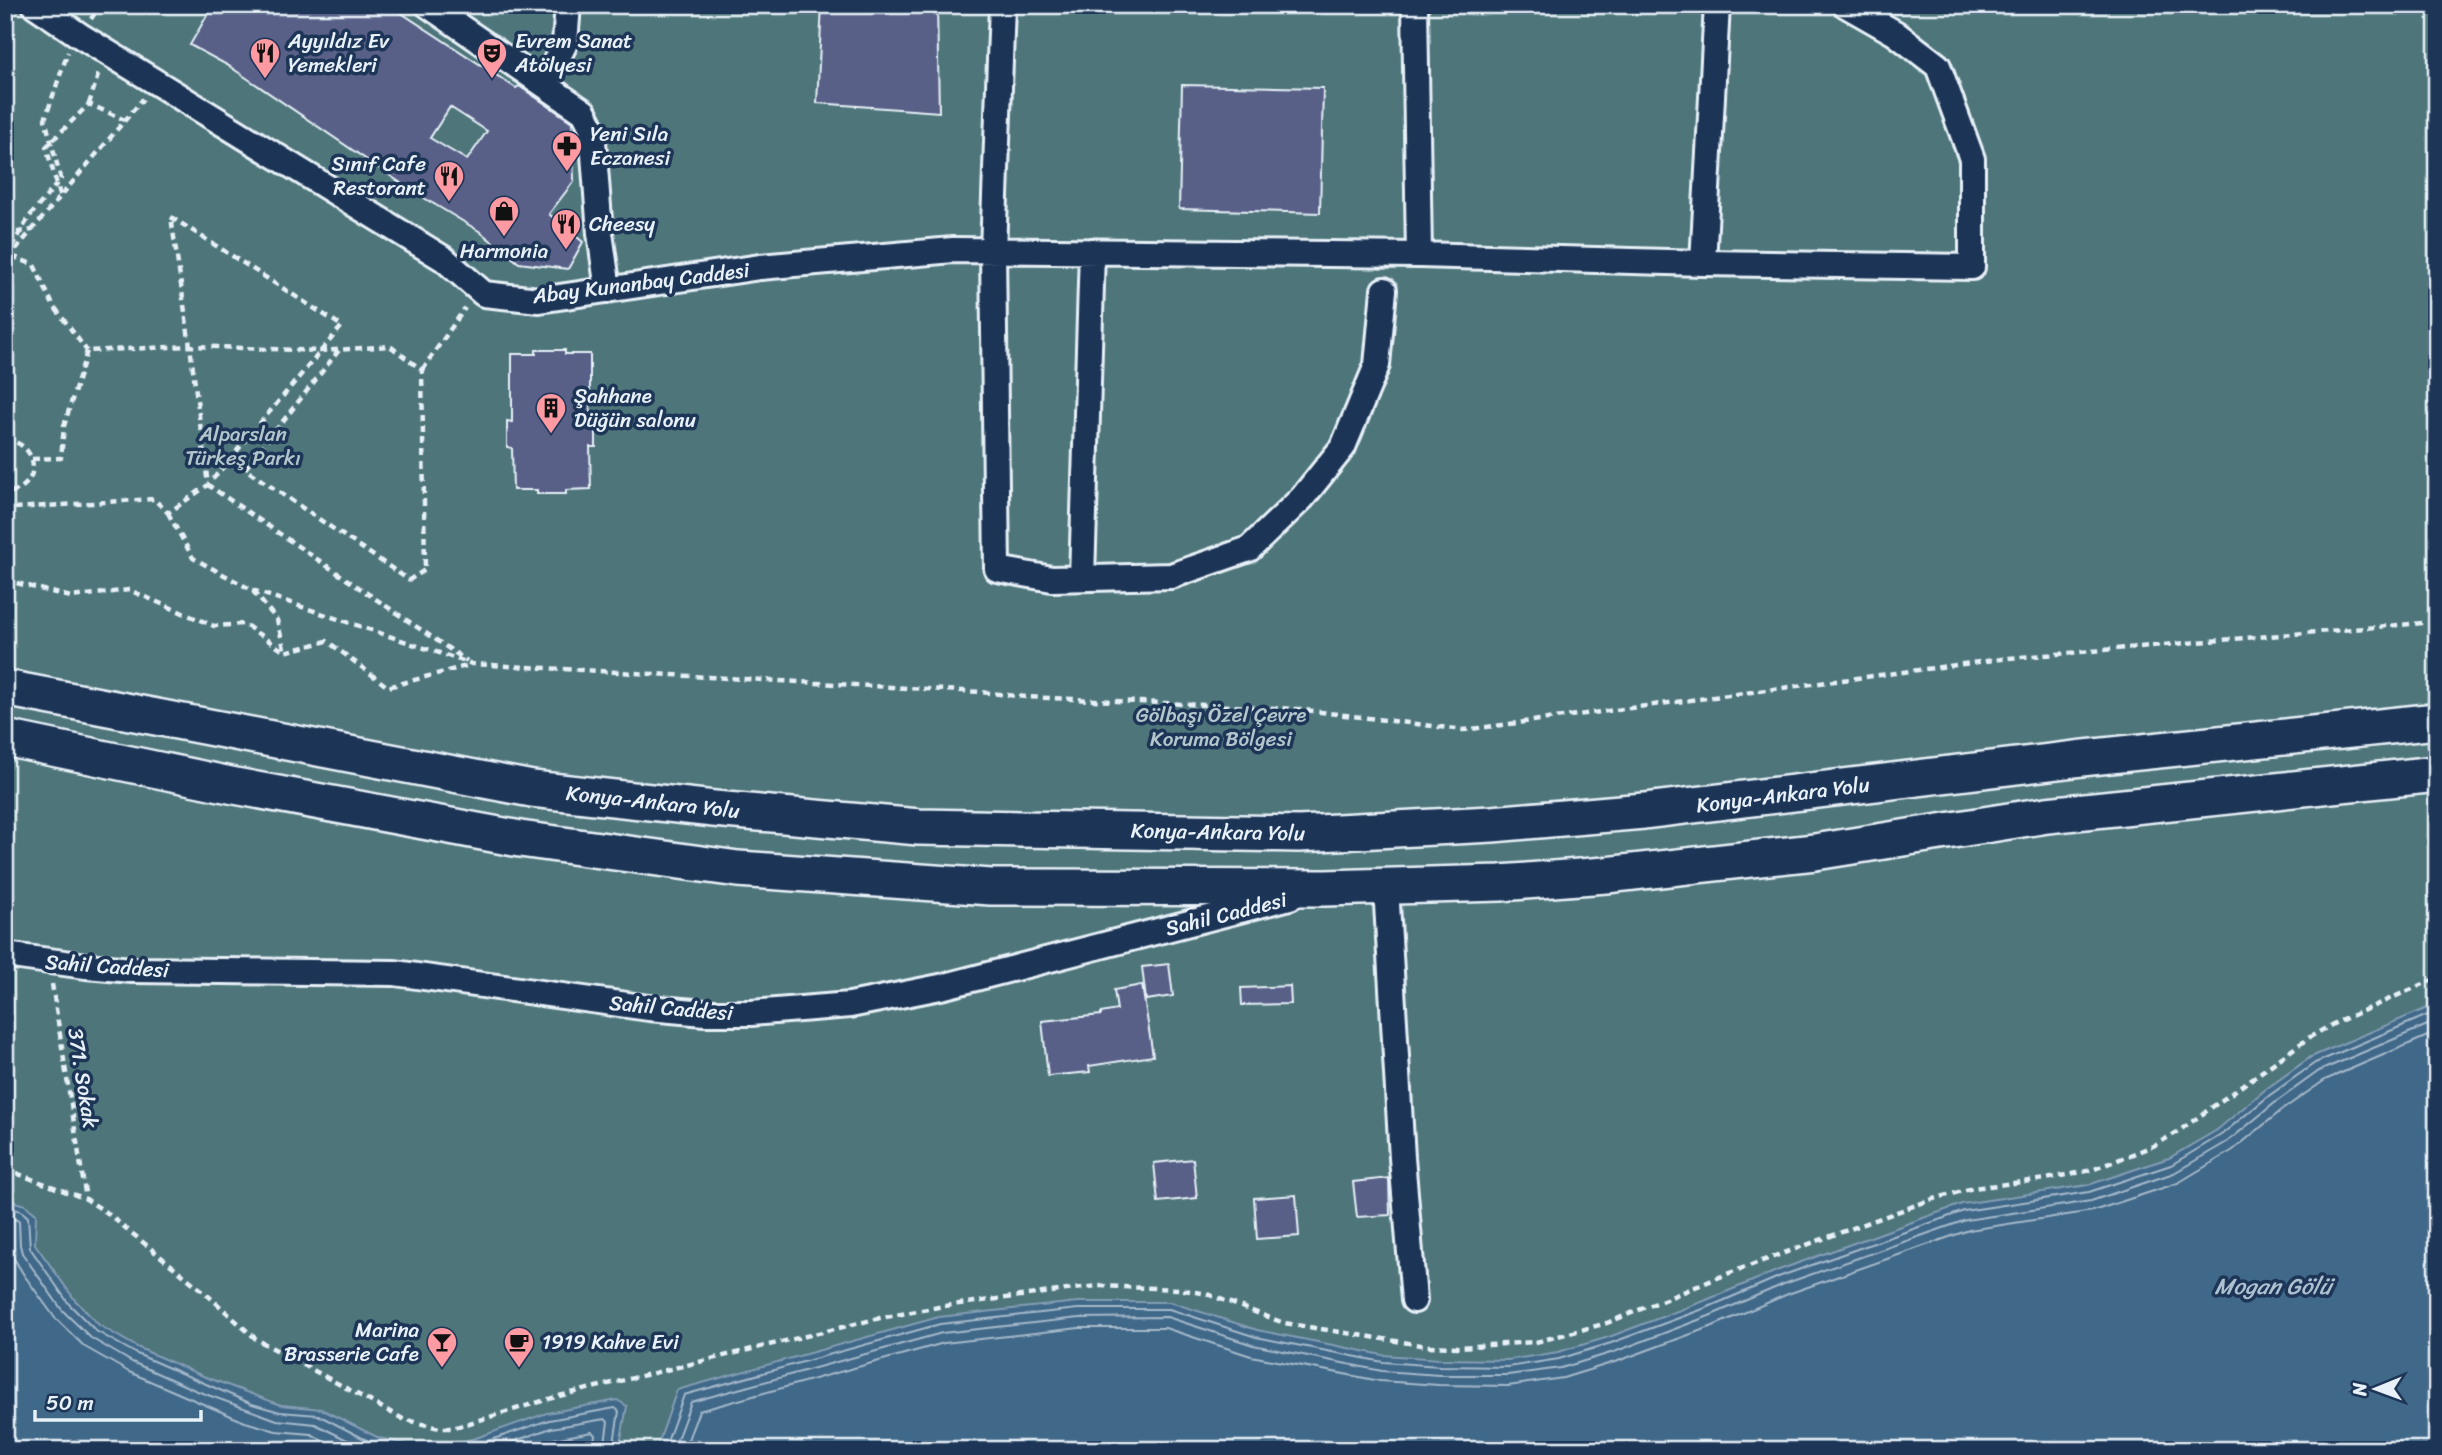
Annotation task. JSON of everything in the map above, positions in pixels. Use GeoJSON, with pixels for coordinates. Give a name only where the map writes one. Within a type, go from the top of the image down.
{"type":"FeatureCollection","features":[{"type":"Feature","properties":{"kind":"highway","name":"Konya-Ankara Yolu"},"geometry":{"type":"LineString","coordinates":[[5,688],[532,789],[919,827],[1299,834],[1492,824],[1644,811],[2083,758],[2437,721]]}},
{"type":"Feature","properties":{"kind":"highway"},"geometry":{"type":"LineString","coordinates":[[5,738],[235,786],[520,839],[738,869],[991,887],[1325,888],[1500,883],[1815,852],[2048,815],[2437,774]]}},
{"type":"Feature","properties":{"kind":"street","name":"Abay Kunanbay Caddesi"},"geometry":{"type":"LineString","coordinates":[[35,5],[444,259],[484,293],[539,300],[760,267],[953,250],[1419,255],[1972,267],[1972,159],[1938,66],[1895,33],[1846,5]]}},
{"type":"Feature","properties":{"kind":"street"},"geometry":{"type":"LineString","coordinates":[[428,5],[584,112],[592,128],[600,233],[608,290]]}},
{"type":"Feature","properties":{"kind":"street"},"geometry":{"type":"LineString","coordinates":[[545,83],[565,43],[568,5]]}},
{"type":"Feature","properties":{"kind":"street"},"geometry":{"type":"LineString","coordinates":[[1002,5],[993,251],[997,569],[1052,579],[1171,576],[1249,549],[1302,498],[1343,447],[1377,365],[1384,290]]}},
{"type":"Feature","properties":{"kind":"street"},"geometry":{"type":"LineString","coordinates":[[1415,5],[1419,255]]}},
{"type":"Feature","properties":{"kind":"street"},"geometry":{"type":"LineString","coordinates":[[1703,263],[1717,5]]}},
{"type":"Feature","properties":{"kind":"street"},"geometry":{"type":"LineString","coordinates":[[1082,578],[1092,251]]}},
{"type":"Feature","properties":{"kind":"street"},"geometry":{"type":"LineString","coordinates":[[1386,887],[1402,1158],[1414,1300]]}},
{"type":"Feature","properties":{"kind":"street","name":"Sahil Caddesi"},"geometry":{"type":"LineString","coordinates":[[5,955],[49,962],[159,971],[396,973],[636,1007],[705,1013],[751,1013],[850,1004],[945,986],[1325,888]]}},
{"type":"Feature","properties":{"kind":"path"},"geometry":{"type":"LineString","coordinates":[[51,142],[45,119],[69,48]]}},
{"type":"Feature","properties":{"kind":"path"},"geometry":{"type":"LineString","coordinates":[[60,196],[46,147],[89,104],[106,50]]}},
{"type":"Feature","properties":{"kind":"path"},"geometry":{"type":"LineString","coordinates":[[5,271],[12,256],[32,230],[157,82]]}},
{"type":"Feature","properties":{"kind":"path"},"geometry":{"type":"LineString","coordinates":[[89,104],[125,120]]}},
{"type":"Feature","properties":{"kind":"path"},"geometry":{"type":"LineString","coordinates":[[5,257],[30,216],[56,184]]}},
{"type":"Feature","properties":{"kind":"path"},"geometry":{"type":"LineString","coordinates":[[169,513],[208,485],[342,326],[171,217],[208,485],[472,664]]}},
{"type":"Feature","properties":{"kind":"path"},"geometry":{"type":"LineString","coordinates":[[5,234],[32,230]]}},
{"type":"Feature","properties":{"kind":"path"},"geometry":{"type":"LineString","coordinates":[[12,256],[34,265],[53,305],[87,351]]}},
{"type":"Feature","properties":{"kind":"path"},"geometry":{"type":"LineString","coordinates":[[340,349],[245,470],[409,580],[425,569],[422,370],[479,289]]}},
{"type":"Feature","properties":{"kind":"path"},"geometry":{"type":"LineString","coordinates":[[87,351],[190,345],[321,351],[390,346],[422,370]]}},
{"type":"Feature","properties":{"kind":"path"},"geometry":{"type":"LineString","coordinates":[[32,459],[61,458],[64,426],[87,351]]}},
{"type":"Feature","properties":{"kind":"path"},"geometry":{"type":"LineString","coordinates":[[5,439],[22,444],[32,459],[33,467],[28,482],[22,488],[8,493],[6,500],[14,508],[154,499],[169,513],[192,558],[252,590],[472,664],[981,692],[1026,697],[1297,709],[1464,730],[2009,658],[2423,623]]}},
{"type":"Feature","properties":{"kind":"path"},"geometry":{"type":"LineString","coordinates":[[5,580],[71,597],[129,590],[214,626],[244,624],[285,652],[327,641],[388,687],[472,664]]}},
{"type":"Feature","properties":{"kind":"path"},"geometry":{"type":"LineString","coordinates":[[252,590],[277,620],[285,652]]}},
{"type":"Feature","properties":{"kind":"path","name":"371. Sokak"},"geometry":{"type":"LineString","coordinates":[[49,962],[86,1199]]}},
{"type":"Feature","properties":{"kind":"path"},"geometry":{"type":"LineString","coordinates":[[5,1169],[86,1199],[107,1213],[203,1291],[256,1339],[403,1419],[439,1429],[461,1426],[559,1395],[880,1318],[944,1306],[1097,1286],[1146,1286],[1207,1294],[1284,1323],[1427,1346],[1505,1346],[1568,1336],[1607,1324],[1732,1272],[1930,1200],[1973,1188],[2092,1170],[2153,1146],[2176,1133],[2310,1037],[2437,978]]}},
{"type":"Feature","properties":{"kind":"green space","name":"Gölbaşı Özel Çevre Koruma Bölgesi"},"geometry":{"type":"Polygon","coordinates":[[[5,5],[2437,5],[2437,1450],[5,1450],[5,5]]]}},
{"type":"Feature","properties":{"kind":"water","name":"Mogan Gölü"},"geometry":{"type":"Polygon","coordinates":[[[2437,1004],[2437,1450],[656,1450],[677,1390],[939,1317],[1078,1302],[1170,1302],[1257,1330],[1383,1355],[1508,1360],[1558,1352],[1609,1337],[1779,1270],[1962,1204],[2088,1185],[2169,1158],[2217,1130],[2266,1089],[2311,1057],[2437,1004]]]}},
{"type":"Feature","properties":{"kind":"water"},"geometry":{"type":"Polygon","coordinates":[[[5,1199],[25,1205],[36,1214],[35,1244],[75,1300],[99,1325],[139,1348],[203,1376],[281,1405],[321,1409],[379,1438],[416,1446],[446,1445],[476,1438],[547,1413],[617,1400],[627,1406],[619,1450],[5,1450],[5,1199]]]}},
{"type":"Feature","properties":{"kind":"building"},"geometry":{"type":"Polygon","coordinates":[[[213,5],[389,5],[572,122],[574,181],[549,214],[583,242],[568,269],[519,263],[479,231],[414,192],[229,66],[190,45],[213,5]],[[450,107],[430,138],[467,160],[487,131],[450,107]]]}},
{"type":"Feature","properties":{"kind":"building"},"geometry":{"type":"Polygon","coordinates":[[[822,5],[937,5],[939,112],[817,103],[822,5]]]}},
{"type":"Feature","properties":{"kind":"building"},"geometry":{"type":"Polygon","coordinates":[[[1182,85],[1323,88],[1320,213],[1179,209],[1182,85]]]}},
{"type":"Feature","properties":{"kind":"building","name":"Şahhane Düğün salonu"},"geometry":{"type":"Polygon","coordinates":[[[536,350],[565,350],[565,354],[590,354],[590,421],[596,422],[596,447],[590,447],[591,489],[566,490],[566,494],[537,494],[537,490],[513,490],[512,448],[507,447],[507,421],[512,422],[512,354],[536,354],[536,350]]]}},
{"type":"Feature","properties":{"kind":"building"},"geometry":{"type":"Polygon","coordinates":[[[1169,964],[1173,996],[1146,1000],[1142,967],[1169,964]]]}},
{"type":"Feature","properties":{"kind":"building"},"geometry":{"type":"Polygon","coordinates":[[[1142,985],[1153,1056],[1089,1066],[1090,1072],[1048,1076],[1042,1021],[1101,1015],[1117,1010],[1114,990],[1142,985]]]}},
{"type":"Feature","properties":{"kind":"building"},"geometry":{"type":"Polygon","coordinates":[[[1290,986],[1291,1004],[1242,1005],[1241,988],[1290,986]]]}},
{"type":"Feature","properties":{"kind":"building"},"geometry":{"type":"Polygon","coordinates":[[[1193,1159],[1197,1198],[1158,1202],[1154,1163],[1193,1159]]]}},
{"type":"Feature","properties":{"kind":"building"},"geometry":{"type":"Polygon","coordinates":[[[1389,1178],[1390,1215],[1357,1217],[1353,1182],[1389,1178]]]}},
{"type":"Feature","properties":{"kind":"building"},"geometry":{"type":"Polygon","coordinates":[[[1296,1195],[1299,1236],[1257,1239],[1254,1198],[1296,1195]]]}},
{"type":"Feature","properties":{"kind":"place","name":"Ayyıldız Ev Yemekleri"},"geometry":{"type":"Point","coordinates":[265,80]}},
{"type":"Feature","properties":{"kind":"place","name":"Evrem Sanat Atölyesi"},"geometry":{"type":"Point","coordinates":[492,80]}},
{"type":"Feature","properties":{"kind":"place","name":"Yeni Sıla Eczanesi"},"geometry":{"type":"Point","coordinates":[567,173]}},
{"type":"Feature","properties":{"kind":"place","name":"Sınıf Cafe Restorant"},"geometry":{"type":"Point","coordinates":[449,203]}},
{"type":"Feature","properties":{"kind":"place","name":"Harmonia"},"geometry":{"type":"Point","coordinates":[504,238]}},
{"type":"Feature","properties":{"kind":"place","name":"Cheesy"},"geometry":{"type":"Point","coordinates":[566,251]}},
{"type":"Feature","properties":{"kind":"place","name":"Şahhane Düğün salonu"},"geometry":{"type":"Point","coordinates":[551,435]}},
{"type":"Feature","properties":{"kind":"place","name":"Marina Brasserie Cafe"},"geometry":{"type":"Point","coordinates":[442,1369]}},
{"type":"Feature","properties":{"kind":"place","name":"1919 Kahve Evi"},"geometry":{"type":"Point","coordinates":[519,1369]}},
{"type":"Feature","properties":{"kind":"park label","name":"Alparslan Türkeş Parkı"},"geometry":{"type":"Point","coordinates":[243,446]}}]}
